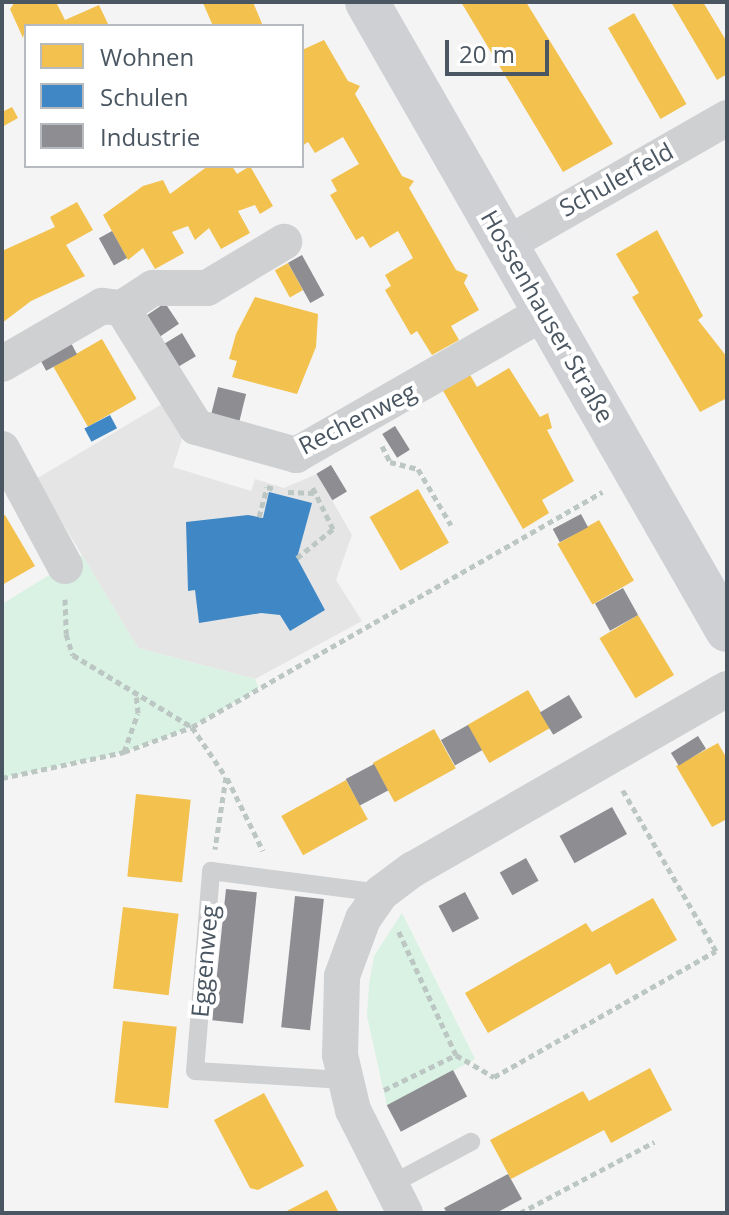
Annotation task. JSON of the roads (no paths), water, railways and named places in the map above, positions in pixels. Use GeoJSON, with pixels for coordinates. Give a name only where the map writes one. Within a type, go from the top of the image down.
{"type":"FeatureCollection","features":[{"type":"Feature","properties":{"kind":"street","name":"Hossenhauser Straße"},"geometry":{"type":"LineString","coordinates":[[371,4],[727,630]]}},
{"type":"Feature","properties":{"kind":"street","name":"Schulerfeld"},"geometry":{"type":"LineString","coordinates":[[507,244],[727,118]]}},
{"type":"Feature","properties":{"kind":"street"},"geometry":{"type":"LineString","coordinates":[[2,364],[102,306],[122,308],[153,288],[207,288],[284,242]]}},
{"type":"Feature","properties":{"kind":"street","name":"Rechenweg"},"geometry":{"type":"LineString","coordinates":[[122,308],[196,427],[296,455],[366,418],[546,311]]}},
{"type":"Feature","properties":{"kind":"street"},"geometry":{"type":"LineString","coordinates":[[2,449],[65,566]]}},
{"type":"Feature","properties":{"kind":"street"},"geometry":{"type":"LineString","coordinates":[[398,1199],[353,1110],[344,1080],[338,1025],[342,976],[355,933],[381,893],[727,689]]}},
{"type":"Feature","properties":{"kind":"lane","name":"Eggenweg"},"geometry":{"type":"LineString","coordinates":[[344,1080],[195,1071],[211,871],[275,875],[381,893]]}},
{"type":"Feature","properties":{"kind":"lane"},"geometry":{"type":"LineString","coordinates":[[398,1199],[471,1142]]}}]}
